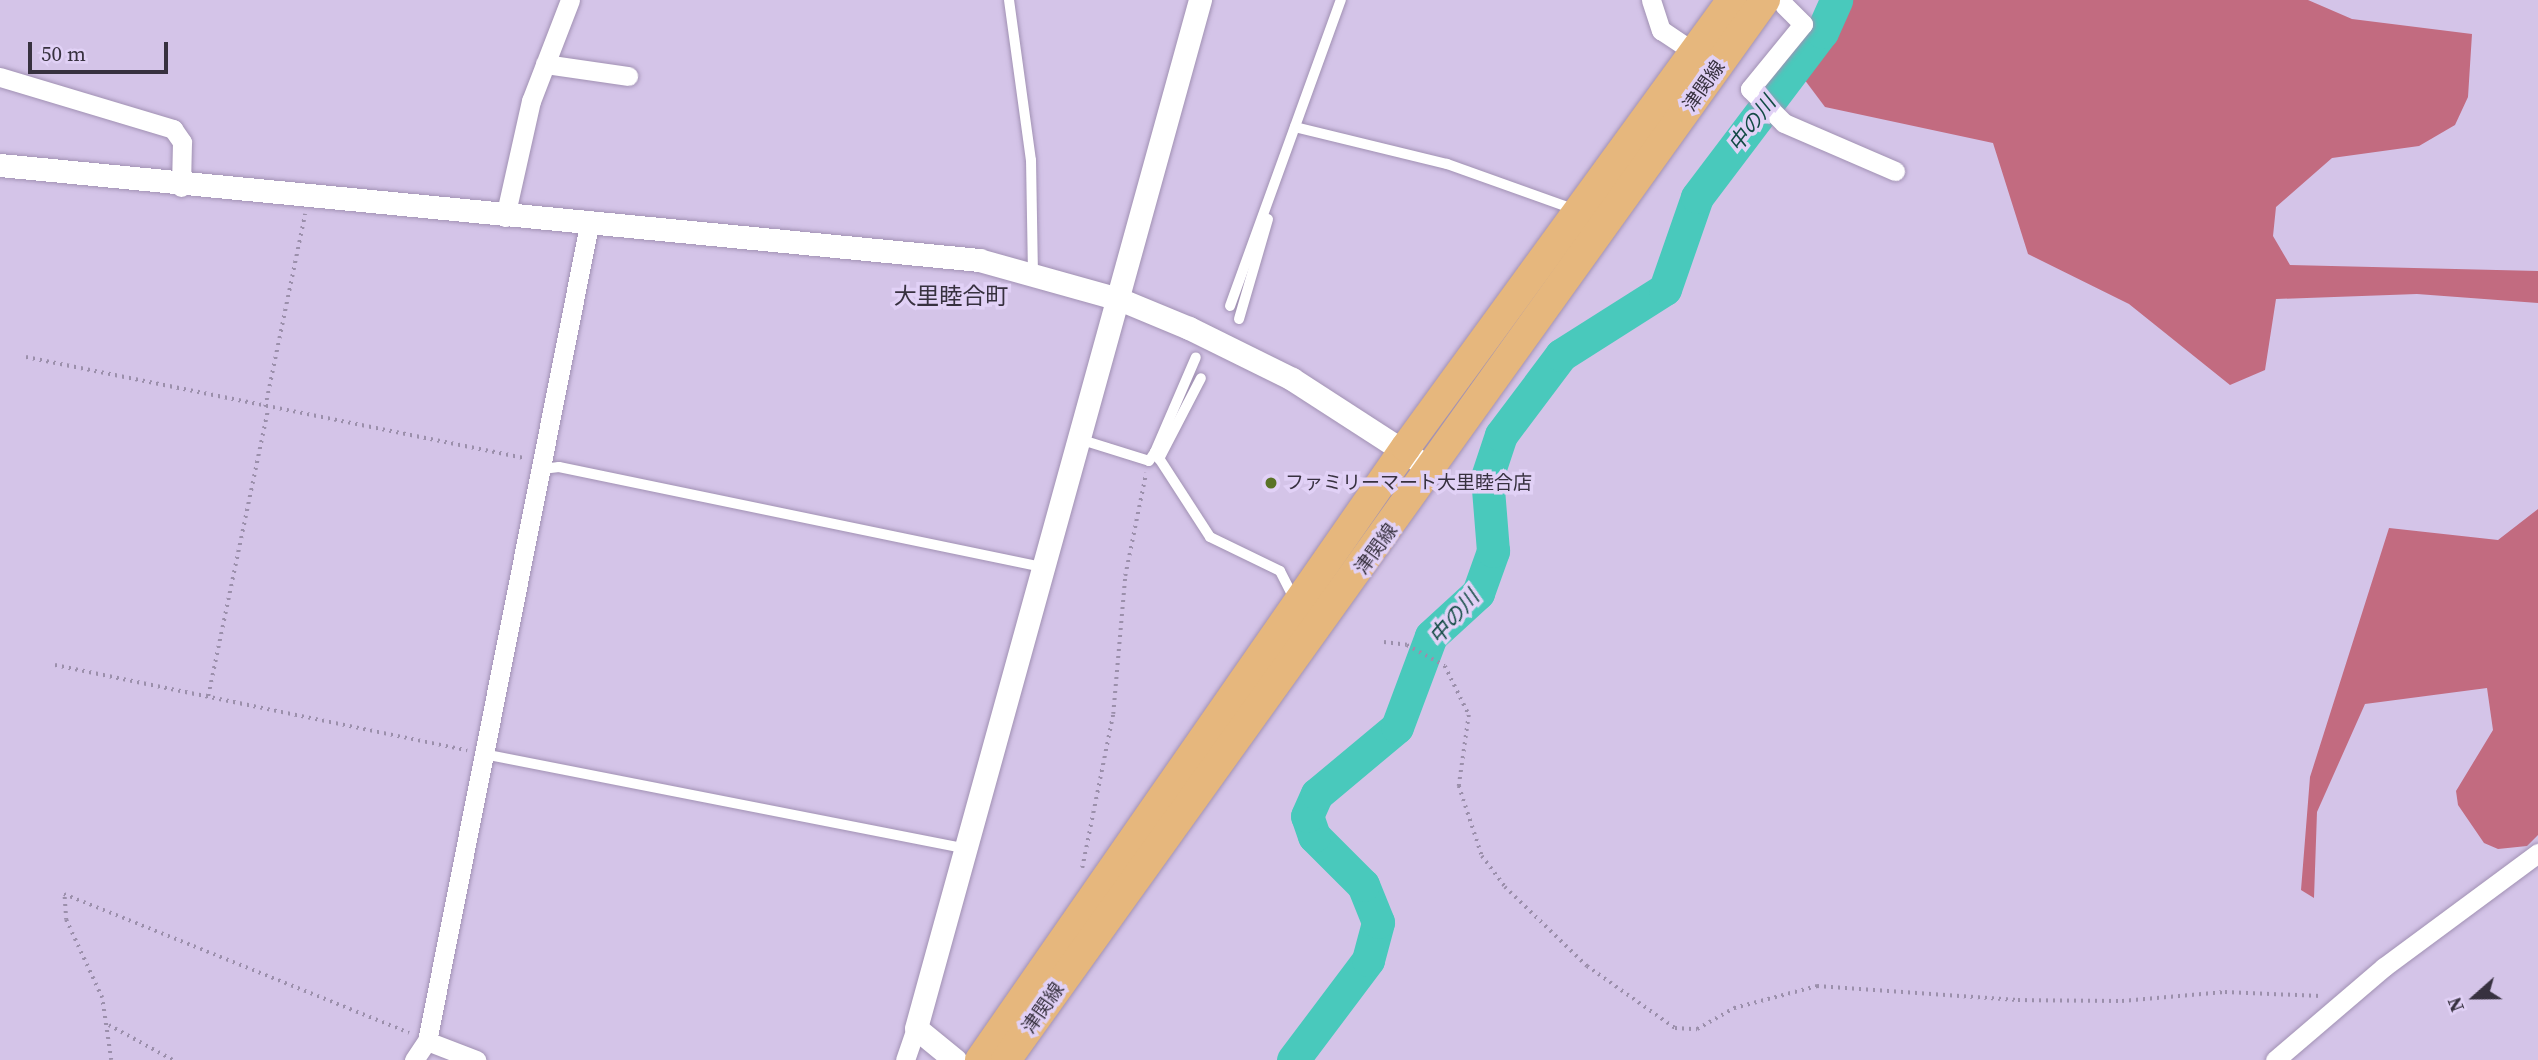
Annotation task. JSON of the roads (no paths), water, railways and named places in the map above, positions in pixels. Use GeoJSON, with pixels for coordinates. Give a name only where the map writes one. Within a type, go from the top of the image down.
{"type":"FeatureCollection","features":[{"type":"Feature","properties":{"kind":"main road","name":"津関線"},"geometry":{"type":"LineString","coordinates":[[980,1060],[1298,607],[1406,447],[1731,0]]}},
{"type":"Feature","properties":{"kind":"main road","name":"津関線"},"geometry":{"type":"LineString","coordinates":[[1006,1060],[1431,469],[1774,3]]}},
{"type":"Feature","properties":{"kind":"street"},"geometry":{"type":"LineString","coordinates":[[505,217],[545,64],[570,0]]}},
{"type":"Feature","properties":{"kind":"street"},"geometry":{"type":"LineString","coordinates":[[905,1060],[967,848],[1200,0]]}},
{"type":"Feature","properties":{"kind":"street"},"geometry":{"type":"LineString","coordinates":[[1651,0],[1661,30],[1682,44]]}},
{"type":"Feature","properties":{"kind":"street"},"geometry":{"type":"LineString","coordinates":[[1774,3],[1803,24],[1750,89],[1773,115],[1895,171]]}},
{"type":"Feature","properties":{"kind":"street"},"geometry":{"type":"LineString","coordinates":[[545,64],[628,76]]}},
{"type":"Feature","properties":{"kind":"street"},"geometry":{"type":"LineString","coordinates":[[0,77],[173,129],[182,142],[181,187]]}},
{"type":"Feature","properties":{"kind":"street"},"geometry":{"type":"LineString","coordinates":[[0,165],[181,187],[979,260],[1119,299],[1292,379],[1406,447],[1431,469]]}},
{"type":"Feature","properties":{"kind":"street"},"geometry":{"type":"LineString","coordinates":[[414,1060],[427,1041],[589,225]]}},
{"type":"Feature","properties":{"kind":"street"},"geometry":{"type":"LineString","coordinates":[[2275,1060],[2347,998],[2538,853]]}},
{"type":"Feature","properties":{"kind":"street"},"geometry":{"type":"LineString","coordinates":[[916,1028],[955,1060]]}},
{"type":"Feature","properties":{"kind":"street"},"geometry":{"type":"LineString","coordinates":[[427,1041],[476,1060]]}},
{"type":"Feature","properties":{"kind":"lane"},"geometry":{"type":"LineString","coordinates":[[1009,0],[1031,160],[1033,275]]}},
{"type":"Feature","properties":{"kind":"lane"},"geometry":{"type":"LineString","coordinates":[[1230,306],[1268,210],[1340,0]]}},
{"type":"Feature","properties":{"kind":"lane"},"geometry":{"type":"LineString","coordinates":[[1295,127],[1447,164],[1565,206]]}},
{"type":"Feature","properties":{"kind":"lane"},"geometry":{"type":"LineString","coordinates":[[1239,319],[1268,235],[1268,210]]}},
{"type":"Feature","properties":{"kind":"lane"},"geometry":{"type":"LineString","coordinates":[[1154,457],[1196,358]]}},
{"type":"Feature","properties":{"kind":"lane"},"geometry":{"type":"LineString","coordinates":[[1154,457],[1201,378]]}},
{"type":"Feature","properties":{"kind":"lane"},"geometry":{"type":"LineString","coordinates":[[1078,439],[1154,457],[1210,537],[1280,571],[1298,607]]}},
{"type":"Feature","properties":{"kind":"lane"},"geometry":{"type":"LineString","coordinates":[[543,465],[1044,567]]}},
{"type":"Feature","properties":{"kind":"lane"},"geometry":{"type":"LineString","coordinates":[[484,754],[967,848]]}},
{"type":"Feature","properties":{"kind":"waterway","name":"中の川"},"geometry":{"type":"LineString","coordinates":[[1293,1060],[1368,960],[1378,922],[1363,885],[1314,836],[1307,816],[1317,794],[1397,727],[1431,636],[1478,593],[1493,551],[1487,477],[1501,435],[1561,355],[1665,289],[1697,197],[1822,32],[1836,0]]}},
{"type":"Feature","properties":{"kind":"place","name":"ファミリーマート大里睦合店"},"geometry":{"type":"Point","coordinates":[1271,483]}},
{"type":"Feature","properties":{"kind":"district","name":"大里睦合町"},"geometry":{"type":"Point","coordinates":[951,296]}}]}
